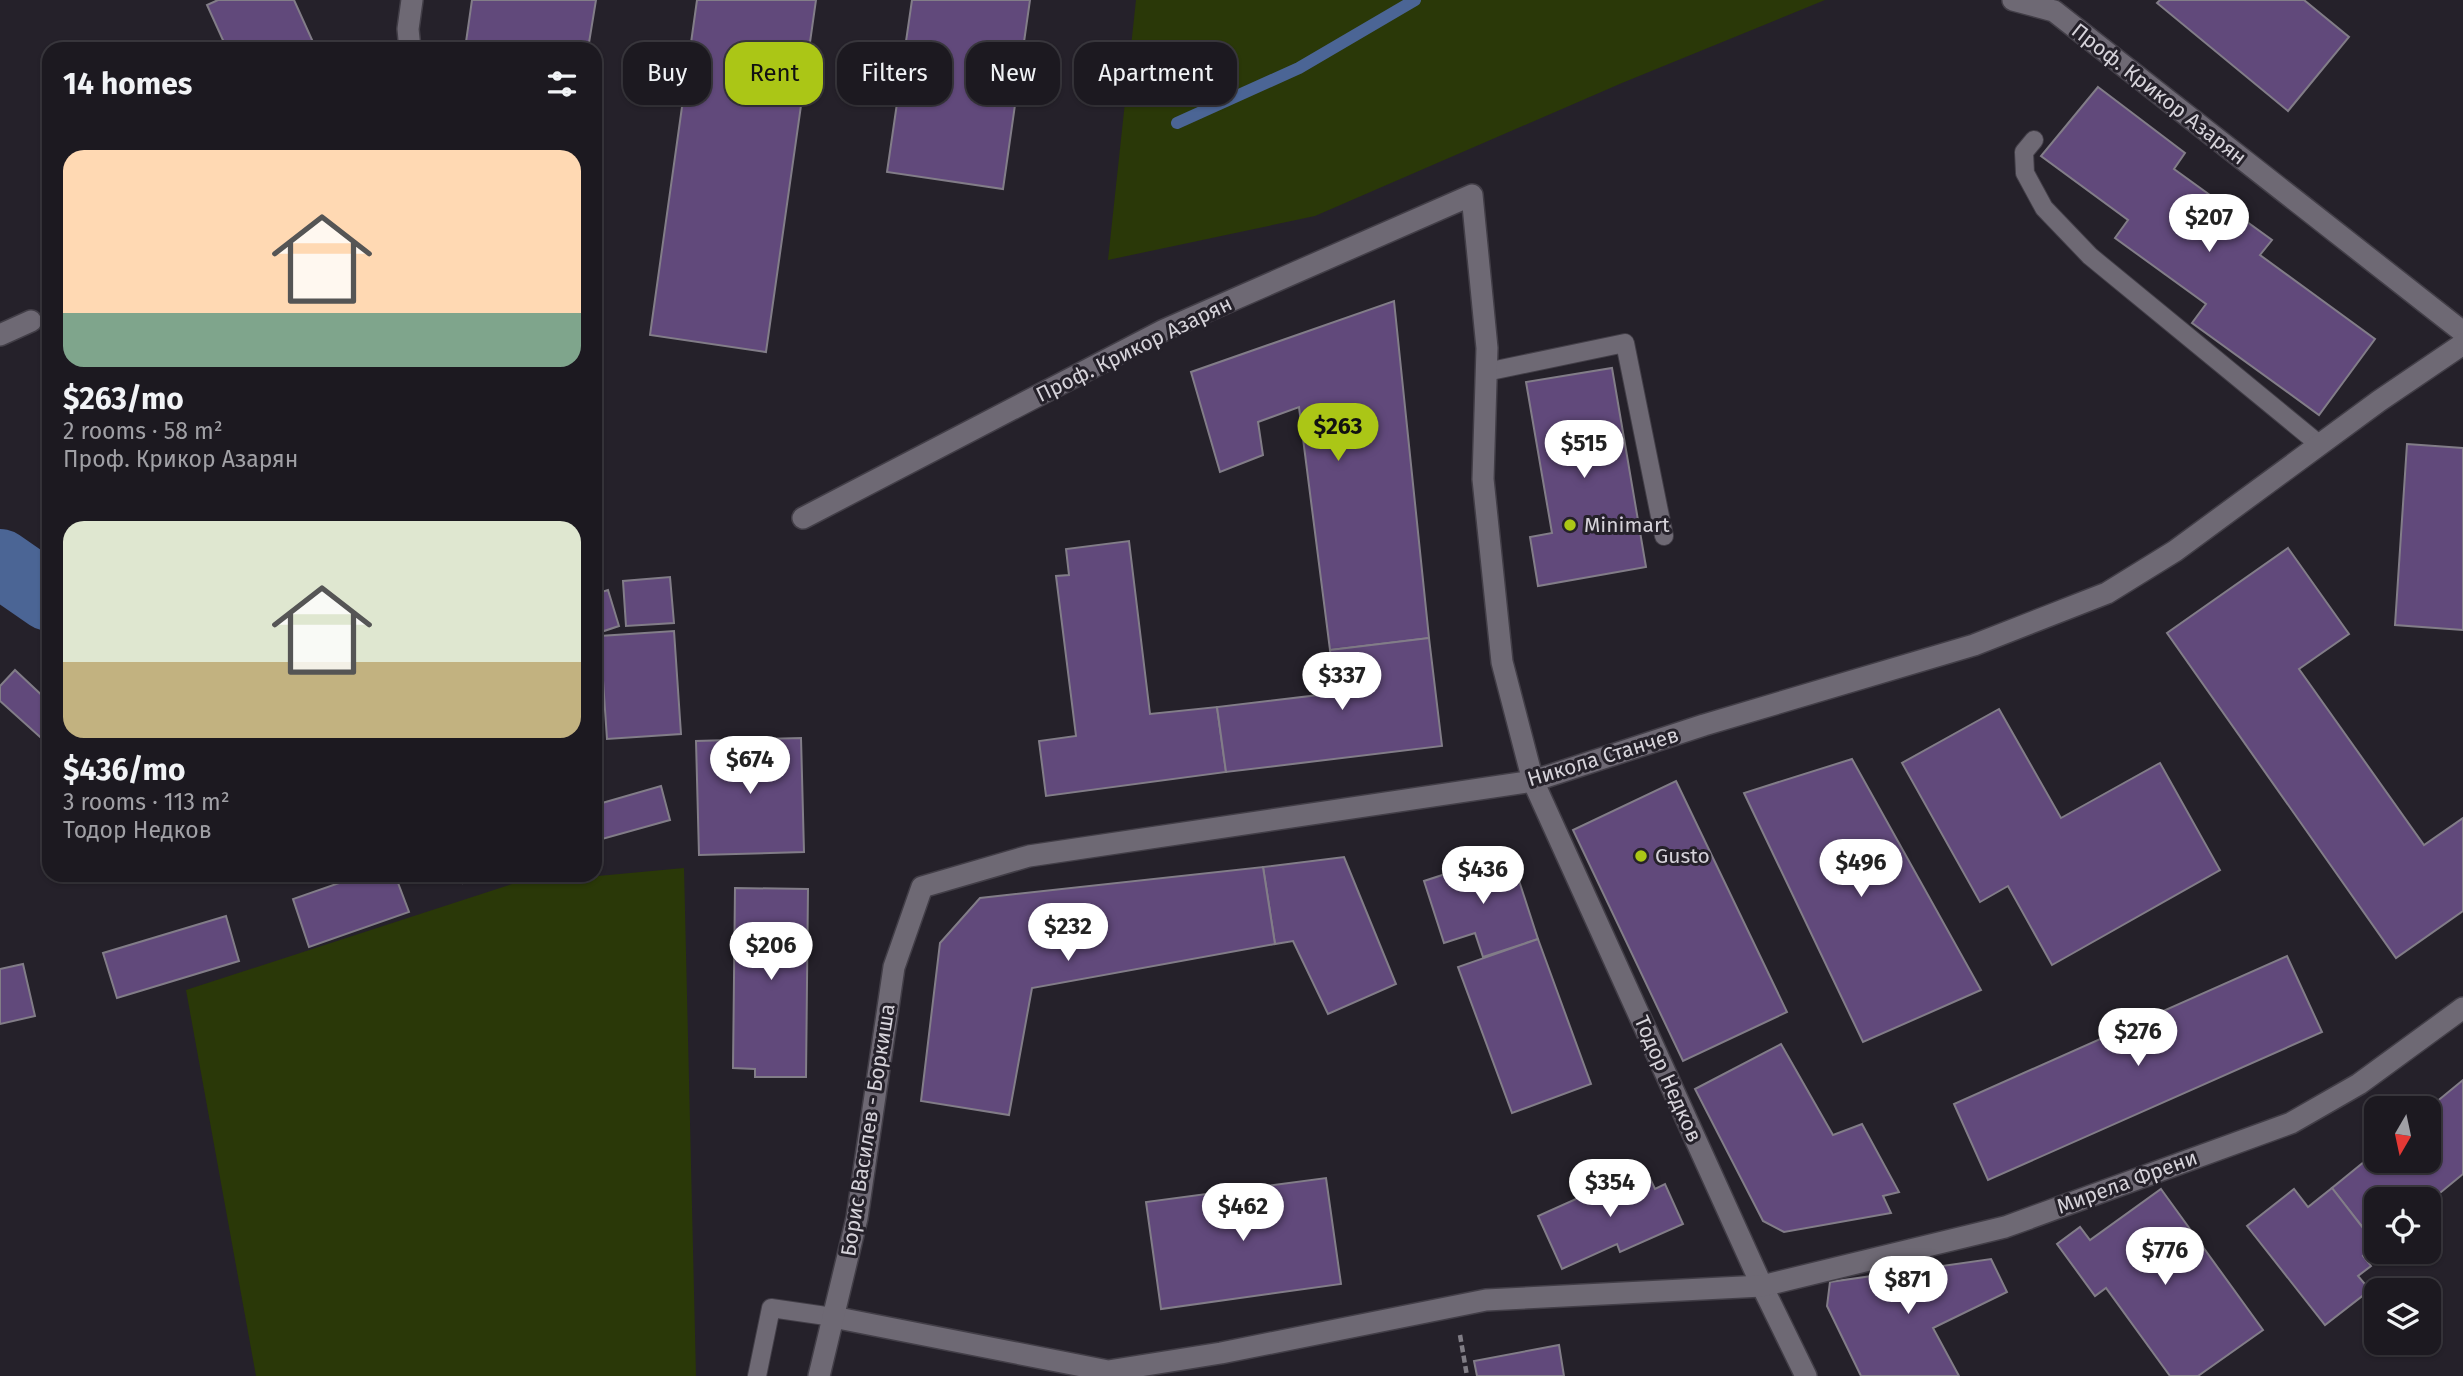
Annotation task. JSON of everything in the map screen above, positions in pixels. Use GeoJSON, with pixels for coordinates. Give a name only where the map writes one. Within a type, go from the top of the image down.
{"type":"FeatureCollection","features":[{"type":"Feature","properties":{"kind":"street"},"geometry":{"type":"LineString","coordinates":[[409,42],[408,29],[412,0]]}},
{"type":"Feature","properties":{"kind":"street","name":"Проф. Крикор Азарян"},"geometry":{"type":"LineString","coordinates":[[2013,0],[2054,11],[2463,332]]}},
{"type":"Feature","properties":{"kind":"street","name":"Проф. Крикор Азарян"},"geometry":{"type":"LineString","coordinates":[[803,518],[1164,330],[1472,195]]}},
{"type":"Feature","properties":{"kind":"street","name":"Тодор Недков"},"geometry":{"type":"LineString","coordinates":[[1472,195],[1487,348],[1483,480],[1502,662],[1533,781],[1762,1286],[1806,1376]]}},
{"type":"Feature","properties":{"kind":"street"},"geometry":{"type":"LineString","coordinates":[[0,335],[31,321]]}},
{"type":"Feature","properties":{"kind":"street","name":"Никола Станчев"},"geometry":{"type":"LineString","coordinates":[[922,887],[1029,856],[1533,781],[1704,725],[1974,645],[2107,593],[2175,551],[2379,401],[2463,344]]}},
{"type":"Feature","properties":{"kind":"street","name":"Борис Василев - Боркиша"},"geometry":{"type":"LineString","coordinates":[[820,1376],[857,1218],[894,967],[922,887]]}},
{"type":"Feature","properties":{"kind":"street","name":"Мирела Френи"},"geometry":{"type":"LineString","coordinates":[[833,1317],[1108,1371],[1221,1353],[1486,1300],[1762,1286],[2005,1227],[2291,1123],[2359,1084],[2463,1009]]}},
{"type":"Feature","properties":{"kind":"lane"},"geometry":{"type":"LineString","coordinates":[[2034,140],[2024,152],[2025,173],[2044,208],[2090,256],[2320,445]]}},
{"type":"Feature","properties":{"kind":"lane"},"geometry":{"type":"LineString","coordinates":[[1486,372],[1625,343],[1664,536]]}},
{"type":"Feature","properties":{"kind":"lane"},"geometry":{"type":"LineString","coordinates":[[757,1376],[771,1308],[833,1317]]}},
{"type":"Feature","properties":{"kind":"path"},"geometry":{"type":"LineString","coordinates":[[1455,1306],[1467,1376]]}},
{"type":"Feature","properties":{"kind":"green space"},"geometry":{"type":"Polygon","coordinates":[[[1136,0],[1825,0],[1622,83],[1315,216],[1108,260],[1125,105],[1237,105],[1237,42],[1131,42],[1136,0]]]}},
{"type":"Feature","properties":{"kind":"green space"},"geometry":{"type":"Polygon","coordinates":[[[684,868],[696,1376],[256,1376],[186,990],[512,884],[602,882],[602,876],[684,868]]]}},
{"type":"Feature","properties":{"kind":"building"},"geometry":{"type":"Polygon","coordinates":[[[218,0],[294,0],[313,42],[224,42],[207,5],[218,0]]]}},
{"type":"Feature","properties":{"kind":"building"},"geometry":{"type":"Polygon","coordinates":[[[472,0],[596,0],[589,42],[466,42],[472,0]]]}},
{"type":"Feature","properties":{"kind":"building"},"geometry":{"type":"Polygon","coordinates":[[[697,0],[816,0],[810,42],[725,42],[725,105],[801,105],[766,352],[650,335],[682,105],[711,105],[711,42],[691,42],[697,0]]]}},
{"type":"Feature","properties":{"kind":"building"},"geometry":{"type":"Polygon","coordinates":[[[912,0],[1030,0],[1024,42],[966,42],[966,105],[1015,105],[1003,189],[887,172],[897,105],[952,105],[952,42],[906,42],[912,0]]]}},
{"type":"Feature","properties":{"kind":"building"},"geometry":{"type":"Polygon","coordinates":[[[2160,0],[2304,0],[2349,37],[2288,111],[2157,3],[2160,0]]]}},
{"type":"Feature","properties":{"kind":"building"},"geometry":{"type":"Polygon","coordinates":[[[2098,87],[2185,153],[2174,169],[2272,240],[2260,255],[2375,339],[2319,415],[2192,323],[2206,304],[2115,238],[2128,220],[2041,156],[2098,87]]]}},
{"type":"Feature","properties":{"kind":"building"},"geometry":{"type":"Polygon","coordinates":[[[1394,301],[1429,638],[1330,650],[1299,407],[1258,422],[1263,455],[1220,472],[1191,372],[1394,301]]]}},
{"type":"Feature","properties":{"kind":"building"},"geometry":{"type":"Polygon","coordinates":[[[1612,368],[1646,567],[1538,586],[1530,537],[1552,533],[1526,382],[1612,368]]]}},
{"type":"Feature","properties":{"kind":"building"},"geometry":{"type":"Polygon","coordinates":[[[2407,444],[2463,448],[2463,630],[2395,625],[2407,444]]]}},
{"type":"Feature","properties":{"kind":"building"},"geometry":{"type":"Polygon","coordinates":[[[1129,541],[1150,714],[1217,707],[1226,772],[1046,796],[1039,741],[1076,736],[1056,576],[1069,575],[1066,549],[1129,541]]]}},
{"type":"Feature","properties":{"kind":"building"},"geometry":{"type":"Polygon","coordinates":[[[2288,548],[2349,634],[2299,669],[2424,845],[2463,818],[2463,911],[2396,958],[2167,633],[2288,548]]]}},
{"type":"Feature","properties":{"kind":"building"},"geometry":{"type":"Polygon","coordinates":[[[670,577],[674,623],[626,626],[623,581],[670,577]]]}},
{"type":"Feature","properties":{"kind":"building"},"geometry":{"type":"Polygon","coordinates":[[[608,590],[619,626],[602,632],[602,592],[608,590]]]}},
{"type":"Feature","properties":{"kind":"building"},"geometry":{"type":"Polygon","coordinates":[[[674,631],[681,734],[607,739],[602,636],[674,631]]]}},
{"type":"Feature","properties":{"kind":"building"},"geometry":{"type":"Polygon","coordinates":[[[1429,638],[1442,746],[1226,772],[1217,707],[1335,693],[1330,650],[1429,638]]]}},
{"type":"Feature","properties":{"kind":"building"},"geometry":{"type":"Polygon","coordinates":[[[15,670],[42,695],[42,739],[0,701],[0,686],[15,670]]]}},
{"type":"Feature","properties":{"kind":"building"},"geometry":{"type":"Polygon","coordinates":[[[1999,709],[2061,818],[2160,763],[2220,870],[2052,965],[2008,886],[1980,902],[1902,763],[1999,709]]]}},
{"type":"Feature","properties":{"kind":"building"},"geometry":{"type":"Polygon","coordinates":[[[801,738],[804,852],[699,855],[696,741],[801,738]]]}},
{"type":"Feature","properties":{"kind":"building"},"geometry":{"type":"Polygon","coordinates":[[[1852,759],[1981,990],[1863,1042],[1744,793],[1852,759]]]}},
{"type":"Feature","properties":{"kind":"building"},"geometry":{"type":"Polygon","coordinates":[[[1676,781],[1787,1012],[1683,1061],[1573,830],[1676,781]]]}},
{"type":"Feature","properties":{"kind":"building"},"geometry":{"type":"Polygon","coordinates":[[[661,786],[670,820],[602,839],[602,803],[661,786]]]}},
{"type":"Feature","properties":{"kind":"building"},"geometry":{"type":"Polygon","coordinates":[[[1510,853],[1538,939],[1483,957],[1475,933],[1444,943],[1424,881],[1510,853]]]}},
{"type":"Feature","properties":{"kind":"building"},"geometry":{"type":"Polygon","coordinates":[[[1344,857],[1396,984],[1328,1014],[1293,941],[1275,944],[1263,867],[1344,857]]]}},
{"type":"Feature","properties":{"kind":"building"},"geometry":{"type":"Polygon","coordinates":[[[1263,867],[1275,944],[1032,988],[1009,1115],[921,1101],[940,943],[980,898],[1263,867]]]}},
{"type":"Feature","properties":{"kind":"building"},"geometry":{"type":"Polygon","coordinates":[[[342,882],[398,882],[409,912],[309,947],[293,899],[342,882]]]}},
{"type":"Feature","properties":{"kind":"building"},"geometry":{"type":"Polygon","coordinates":[[[735,888],[808,889],[806,1077],[755,1077],[755,1069],[733,1068],[735,888]]]}},
{"type":"Feature","properties":{"kind":"building"},"geometry":{"type":"Polygon","coordinates":[[[226,916],[239,961],[117,998],[103,953],[226,916]]]}},
{"type":"Feature","properties":{"kind":"building"},"geometry":{"type":"Polygon","coordinates":[[[1538,939],[1591,1084],[1512,1113],[1458,967],[1538,939]]]}},
{"type":"Feature","properties":{"kind":"building"},"geometry":{"type":"Polygon","coordinates":[[[2287,956],[2322,1032],[1988,1180],[1954,1104],[2287,956]]]}},
{"type":"Feature","properties":{"kind":"building"},"geometry":{"type":"Polygon","coordinates":[[[23,964],[35,1016],[0,1024],[0,969],[23,964]]]}},
{"type":"Feature","properties":{"kind":"building"},"geometry":{"type":"Polygon","coordinates":[[[1781,1044],[1833,1135],[1862,1124],[1899,1192],[1883,1196],[1891,1213],[1784,1232],[1763,1221],[1695,1089],[1781,1044]]]}},
{"type":"Feature","properties":{"kind":"building"},"geometry":{"type":"Polygon","coordinates":[[[2463,1080],[2463,1174],[2441,1192],[2441,1187],[2364,1187],[2364,1229],[2332,1188],[2364,1162],[2364,1173],[2441,1173],[2441,1098],[2463,1080]]]}},
{"type":"Feature","properties":{"kind":"building"},"geometry":{"type":"Polygon","coordinates":[[[1645,1168],[1655,1189],[1665,1184],[1683,1224],[1620,1252],[1617,1244],[1562,1269],[1538,1216],[1645,1168]]]}},
{"type":"Feature","properties":{"kind":"building"},"geometry":{"type":"Polygon","coordinates":[[[1326,1178],[1341,1284],[1161,1309],[1146,1202],[1326,1178]]]}},
{"type":"Feature","properties":{"kind":"building"},"geometry":{"type":"Polygon","coordinates":[[[2332,1188],[2364,1229],[2364,1264],[2371,1266],[2358,1276],[2364,1283],[2364,1295],[2325,1325],[2247,1226],[2294,1189],[2308,1207],[2332,1188]]]}},
{"type":"Feature","properties":{"kind":"building"},"geometry":{"type":"Polygon","coordinates":[[[2161,1189],[2263,1330],[2198,1376],[2170,1376],[2106,1288],[2095,1296],[2057,1244],[2080,1227],[2090,1240],[2161,1189]]]}},
{"type":"Feature","properties":{"kind":"building"},"geometry":{"type":"Polygon","coordinates":[[[1991,1259],[2007,1292],[1933,1328],[1959,1376],[1861,1376],[1827,1306],[1830,1282],[1991,1259]]]}},
{"type":"Feature","properties":{"kind":"building"},"geometry":{"type":"Polygon","coordinates":[[[1559,1345],[1564,1376],[1477,1376],[1474,1361],[1559,1345]]]}},
{"type":"Feature","properties":{"kind":"waterway"},"geometry":{"type":"LineString","coordinates":[[1177,123],[1299,68],[1415,0]]}},
{"type":"Feature","properties":{"kind":"waterway"},"geometry":{"type":"LineString","coordinates":[[0,563],[42,592]]}},
{"type":"Feature","properties":{"kind":"place","name":"Minimart"},"geometry":{"type":"Point","coordinates":[1570,525]}},
{"type":"Feature","properties":{"kind":"place","name":"Gusto"},"geometry":{"type":"Point","coordinates":[1641,856]}}]}
